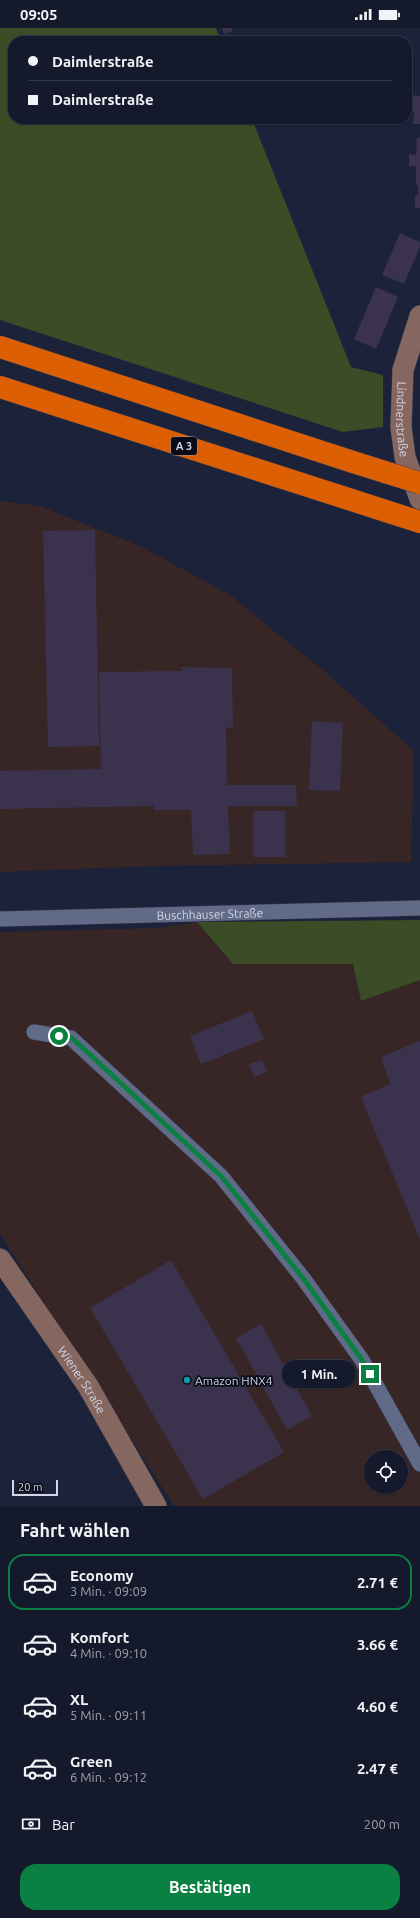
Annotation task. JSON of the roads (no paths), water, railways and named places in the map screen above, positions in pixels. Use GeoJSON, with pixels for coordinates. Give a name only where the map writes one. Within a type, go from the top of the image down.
{"type":"FeatureCollection","features":[{"type":"Feature","properties":{"kind":"highway"},"geometry":{"type":"LineString","coordinates":[[0,347],[420,483]]}},
{"type":"Feature","properties":{"kind":"highway","name":"A 3"},"geometry":{"type":"LineString","coordinates":[[0,387],[420,522]]}},
{"type":"Feature","properties":{"kind":"street","name":"Lindnerstraße"},"geometry":{"type":"LineString","coordinates":[[420,316],[402,370],[401,427],[405,457],[420,499]]}},
{"type":"Feature","properties":{"kind":"street","name":"Buschhauser Straße"},"geometry":{"type":"LineString","coordinates":[[0,919],[420,908]]}},
{"type":"Feature","properties":{"kind":"street"},"geometry":{"type":"LineString","coordinates":[[34,1032],[72,1038],[221,1176],[303,1278],[362,1360],[420,1464]]}},
{"type":"Feature","properties":{"kind":"street","name":"Wiener Straße"},"geometry":{"type":"LineString","coordinates":[[0,1259],[88,1386],[156,1506]]}},
{"type":"Feature","properties":{"kind":"place","name":"Amazon HNX4"},"geometry":{"type":"Point","coordinates":[187,1380]}}]}
